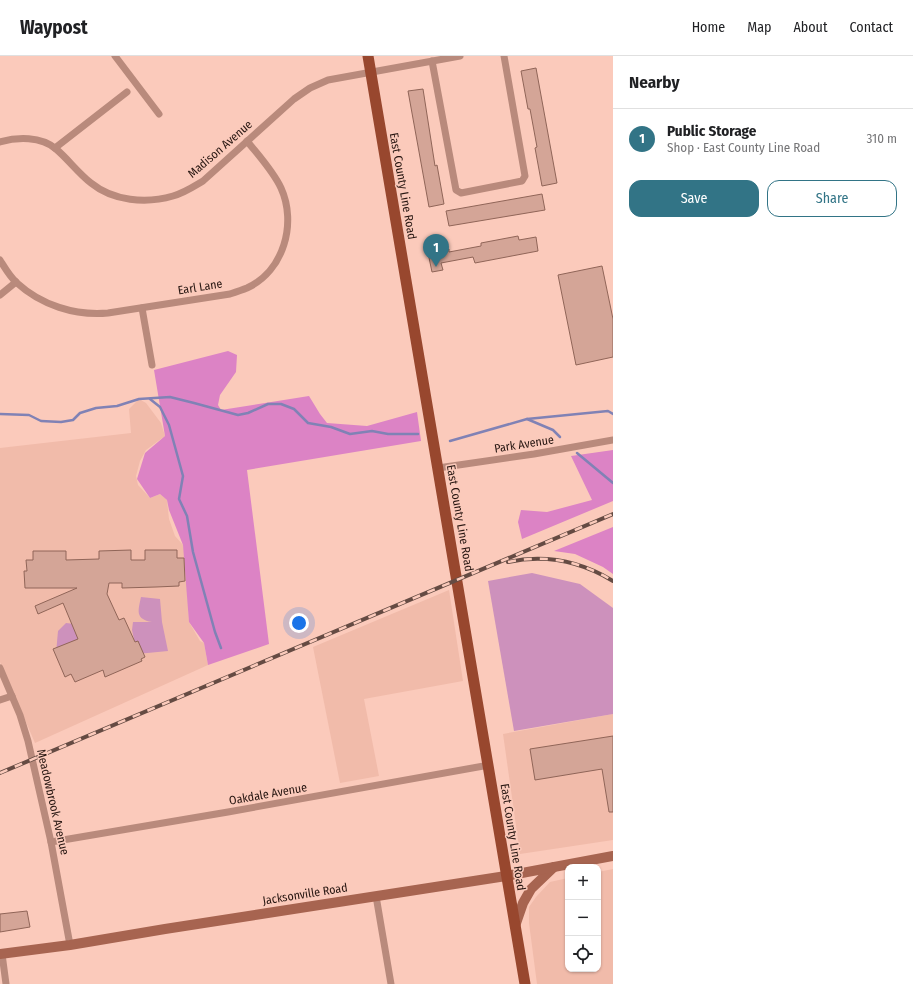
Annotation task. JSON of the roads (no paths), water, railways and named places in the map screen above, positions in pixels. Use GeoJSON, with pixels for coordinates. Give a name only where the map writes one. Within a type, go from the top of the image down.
{"type":"FeatureCollection","features":[{"type":"Feature","properties":{"kind":"main road","name":"East County Line Road"},"geometry":{"type":"LineString","coordinates":[[368,56],[525,984]]}},
{"type":"Feature","properties":{"kind":"main road","name":"Jacksonville Road"},"geometry":{"type":"LineString","coordinates":[[1,954],[70,945],[506,876],[613,856]]}},
{"type":"Feature","properties":{"kind":"main road"},"geometry":{"type":"LineString","coordinates":[[515,926],[523,903],[531,889],[555,866]]}},
{"type":"Feature","properties":{"kind":"street"},"geometry":{"type":"LineString","coordinates":[[115,56],[159,114]]}},
{"type":"Feature","properties":{"kind":"street","name":"Madison Avenue"},"geometry":{"type":"LineString","coordinates":[[0,142],[11,139],[26,138],[40,141],[55,148],[92,184],[106,192],[122,198],[140,201],[173,196],[188,190],[202,181],[294,99],[310,88],[328,80],[460,56]]}},
{"type":"Feature","properties":{"kind":"street"},"geometry":{"type":"LineString","coordinates":[[432,61],[456,190],[462,193],[522,181],[525,176],[504,56]]}},
{"type":"Feature","properties":{"kind":"street"},"geometry":{"type":"LineString","coordinates":[[55,148],[127,92]]}},
{"type":"Feature","properties":{"kind":"street","name":"Earl Lane"},"geometry":{"type":"LineString","coordinates":[[0,260],[16,282],[47,303],[70,311],[96,314],[230,294],[248,287],[263,276],[276,263],[284,247],[288,227],[287,208],[281,188],[247,141]]}},
{"type":"Feature","properties":{"kind":"street"},"geometry":{"type":"LineString","coordinates":[[0,295],[16,282]]}},
{"type":"Feature","properties":{"kind":"street"},"geometry":{"type":"LineString","coordinates":[[142,308],[152,365]]}},
{"type":"Feature","properties":{"kind":"street","name":"Park Avenue"},"geometry":{"type":"LineString","coordinates":[[438,468],[534,454],[613,440]]}},
{"type":"Feature","properties":{"kind":"street","name":"Meadowbrook Avenue"},"geometry":{"type":"LineString","coordinates":[[0,668],[20,714],[28,741],[51,842],[70,945]]}},
{"type":"Feature","properties":{"kind":"street"},"geometry":{"type":"LineString","coordinates":[[0,700],[12,696]]}},
{"type":"Feature","properties":{"kind":"street","name":"Oakdale Avenue"},"geometry":{"type":"LineString","coordinates":[[51,842],[488,765]]}},
{"type":"Feature","properties":{"kind":"street"},"geometry":{"type":"LineString","coordinates":[[376,896],[391,984]]}},
{"type":"Feature","properties":{"kind":"street"},"geometry":{"type":"LineString","coordinates":[[1,954],[6,984]]}},
{"type":"Feature","properties":{"kind":"waterway"},"geometry":{"type":"LineString","coordinates":[[0,414],[29,415],[41,421],[61,422],[73,420],[80,413],[96,408],[117,406],[139,399],[170,397],[238,415],[248,413],[268,404],[281,404],[294,409],[308,423],[331,427],[350,434],[372,431],[388,434],[418,434]]}},
{"type":"Feature","properties":{"kind":"waterway"},"geometry":{"type":"LineString","coordinates":[[150,399],[160,407],[169,425],[183,476],[179,499],[187,516],[193,552],[215,632],[221,648]]}},
{"type":"Feature","properties":{"kind":"waterway"},"geometry":{"type":"LineString","coordinates":[[450,441],[527,419],[608,411],[613,414]]}},
{"type":"Feature","properties":{"kind":"waterway"},"geometry":{"type":"LineString","coordinates":[[527,419],[553,430],[560,437]]}},
{"type":"Feature","properties":{"kind":"waterway"},"geometry":{"type":"LineString","coordinates":[[577,453],[613,483]]}},
{"type":"Feature","properties":{"kind":"railway"},"geometry":{"type":"LineString","coordinates":[[0,773],[613,514]]}},
{"type":"Feature","properties":{"kind":"railway"},"geometry":{"type":"LineString","coordinates":[[508,562],[536,559],[562,561],[588,568],[613,581]]}},
{"type":"Feature","properties":{"kind":"place","name":"Public Storage"},"geometry":{"type":"Point","coordinates":[436,267]}}]}
